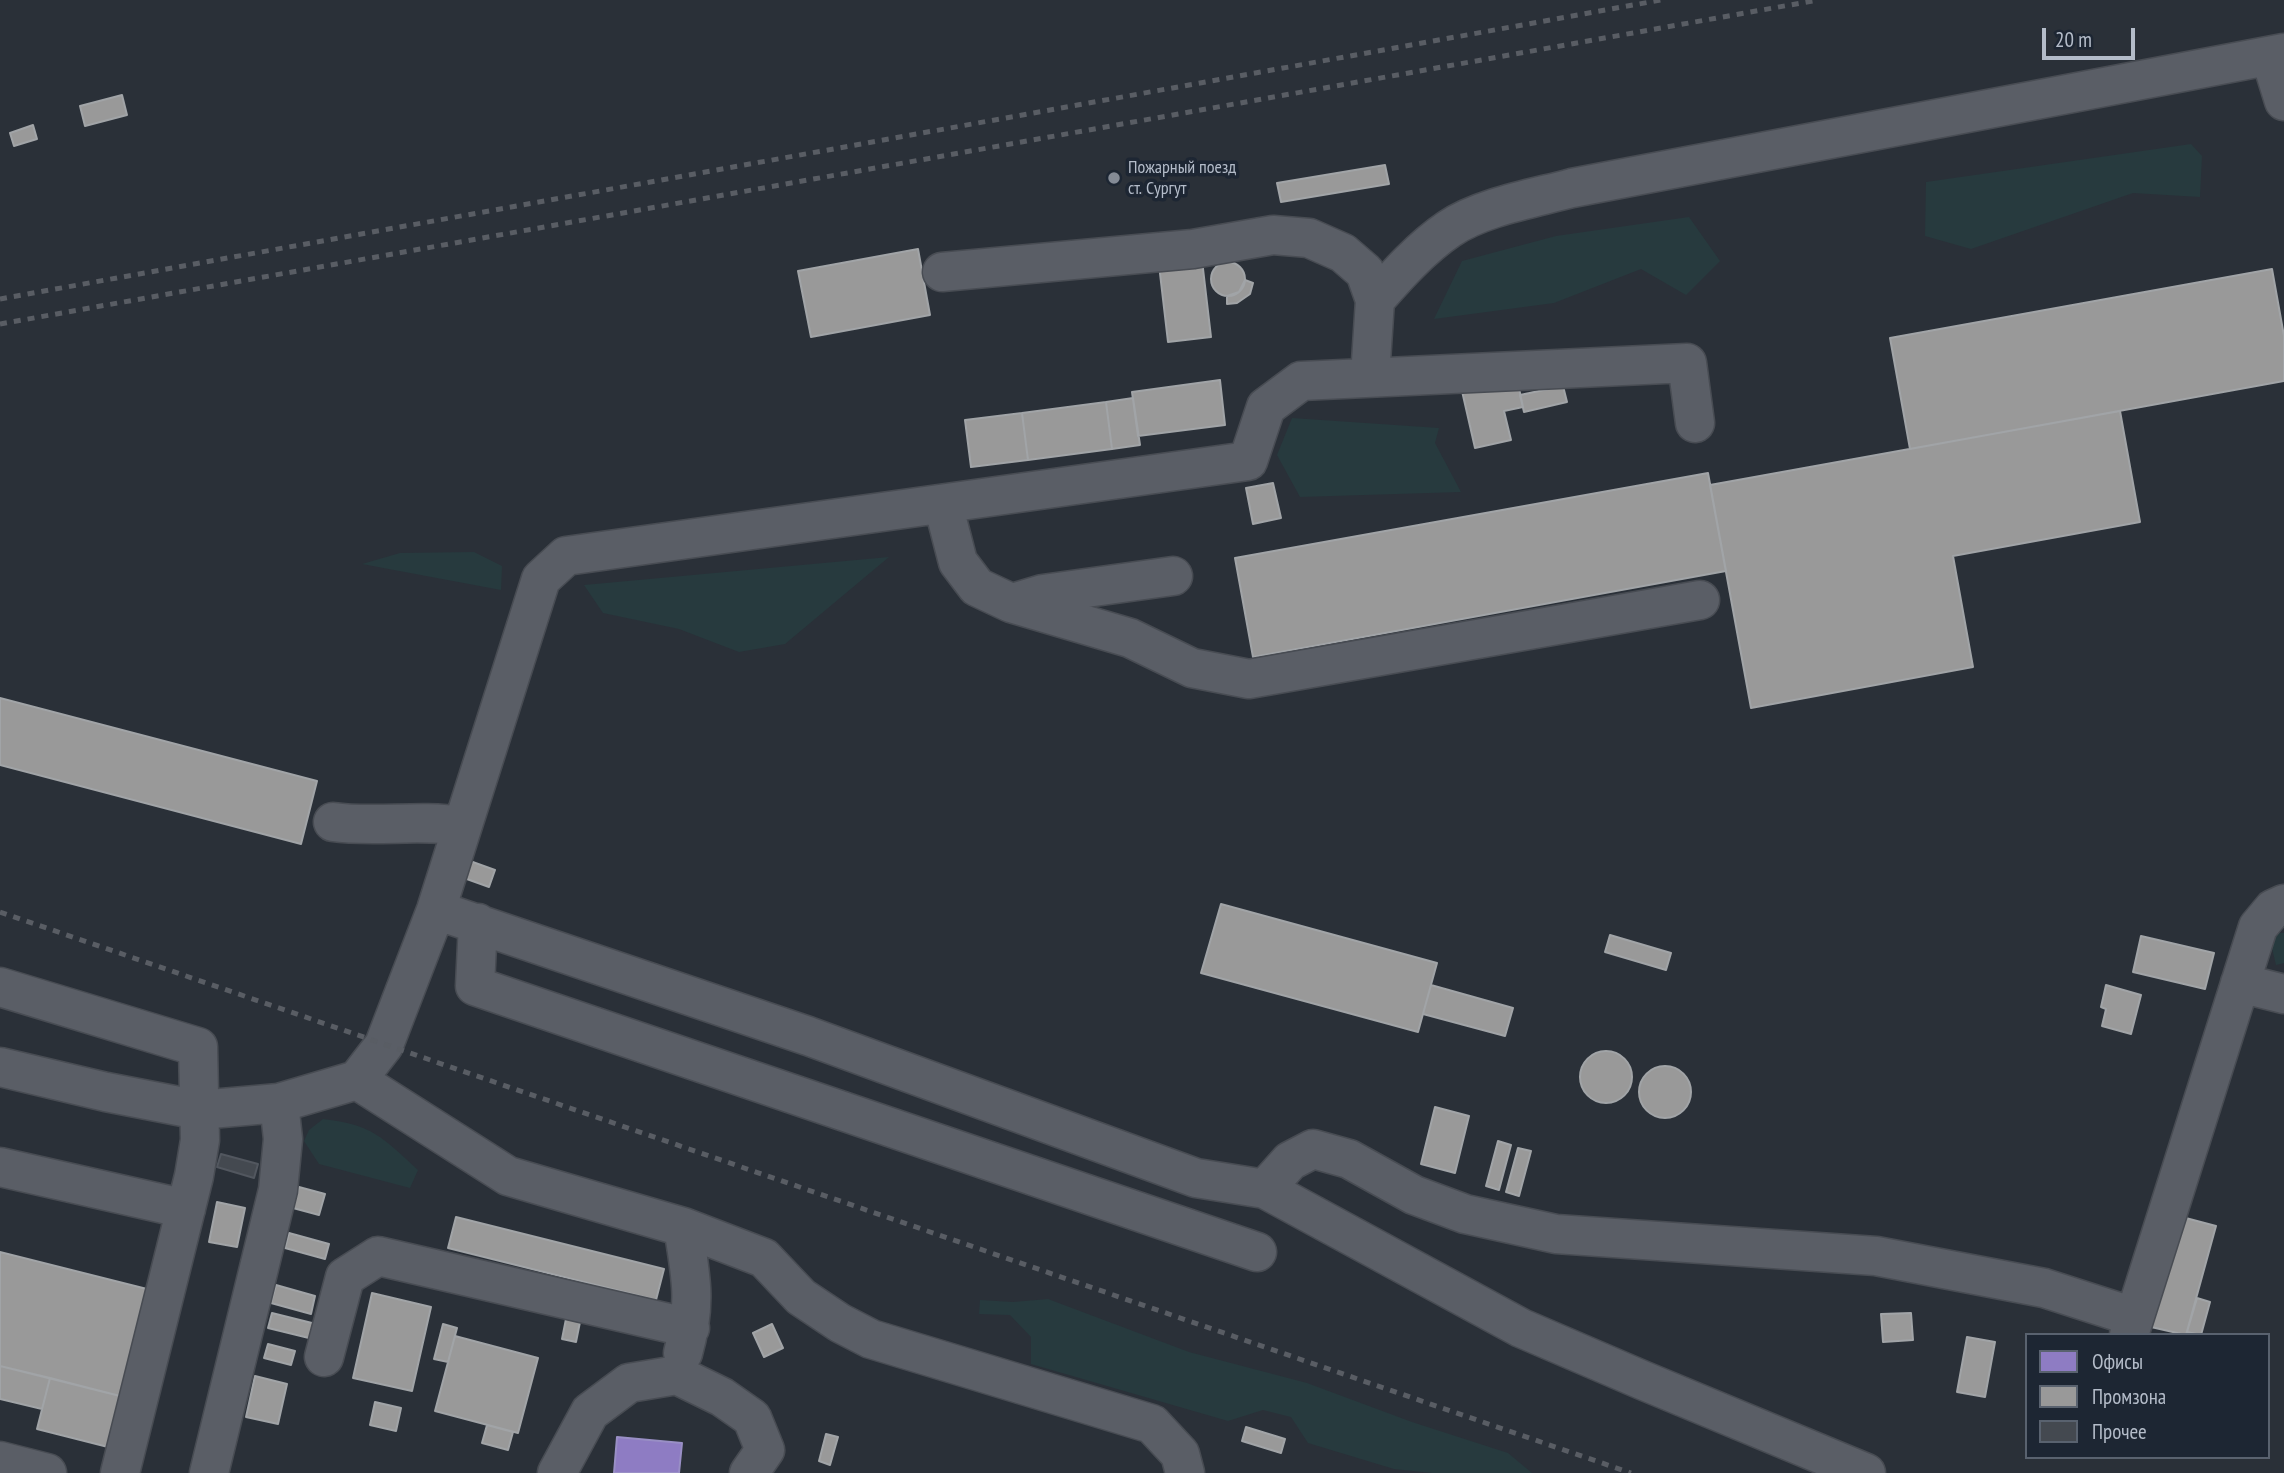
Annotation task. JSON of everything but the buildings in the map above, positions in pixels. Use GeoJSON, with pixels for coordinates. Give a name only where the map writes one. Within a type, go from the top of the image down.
{"type":"FeatureCollection","features":[{"type":"Feature","properties":{"kind":"street"},"geometry":{"type":"LineString","coordinates":[[1375,300],[1404,267],[1450,228],[1495,208],[1572,188],[2277,54],[2284,101]]}},
{"type":"Feature","properties":{"kind":"street"},"geometry":{"type":"LineString","coordinates":[[942,272],[1193,249],[1273,235],[1309,238],[1343,253],[1364,272],[1375,300],[1370,377]]}},
{"type":"Feature","properties":{"kind":"street"},"geometry":{"type":"LineString","coordinates":[[0,1066],[106,1092],[199,1110],[279,1103],[357,1080],[384,1045],[436,910],[541,579],[566,555],[1248,461],[1266,407],[1301,381],[1687,363],[1695,423]]}},
{"type":"Feature","properties":{"kind":"street"},"geometry":{"type":"LineString","coordinates":[[943,504],[958,562],[977,587],[1011,603],[1130,638],[1192,668],[1250,679],[1700,600]]}},
{"type":"Feature","properties":{"kind":"street"},"geometry":{"type":"LineString","coordinates":[[1011,603],[1044,594],[1173,576]]}},
{"type":"Feature","properties":{"kind":"street"},"geometry":{"type":"LineString","coordinates":[[333,822],[355,825],[445,824],[461,827]]}},
{"type":"Feature","properties":{"kind":"street"},"geometry":{"type":"LineString","coordinates":[[1265,1189],[1290,1161],[1313,1149],[1349,1159],[1414,1195],[1465,1214],[1556,1234],[1876,1256],[2043,1288],[2131,1326],[2258,927],[2273,909],[2284,904]]}},
{"type":"Feature","properties":{"kind":"street"},"geometry":{"type":"LineString","coordinates":[[436,910],[808,1036],[1196,1178],[1265,1189],[1521,1328],[1866,1473]]}},
{"type":"Feature","properties":{"kind":"street"},"geometry":{"type":"LineString","coordinates":[[478,923],[475,986],[1257,1252]]}},
{"type":"Feature","properties":{"kind":"street"},"geometry":{"type":"LineString","coordinates":[[2240,983],[2284,994]]}},
{"type":"Feature","properties":{"kind":"street"},"geometry":{"type":"LineString","coordinates":[[0,987],[198,1047],[200,1140],[186,1209],[120,1473]]}},
{"type":"Feature","properties":{"kind":"street"},"geometry":{"type":"LineString","coordinates":[[357,1080],[508,1176],[683,1227],[764,1258],[801,1297],[840,1323],[871,1339],[1152,1424],[1180,1454],[1186,1472]]}},
{"type":"Feature","properties":{"kind":"street"},"geometry":{"type":"LineString","coordinates":[[209,1473],[278,1189],[283,1139],[279,1103]]}},
{"type":"Feature","properties":{"kind":"street"},"geometry":{"type":"LineString","coordinates":[[0,1167],[186,1209]]}},
{"type":"Feature","properties":{"kind":"street"},"geometry":{"type":"LineString","coordinates":[[677,1375],[690,1328],[693,1286],[683,1227]]}},
{"type":"Feature","properties":{"kind":"street"},"geometry":{"type":"LineString","coordinates":[[324,1357],[345,1277],[378,1256],[690,1328]]}},
{"type":"Feature","properties":{"kind":"street"},"geometry":{"type":"LineString","coordinates":[[557,1473],[590,1412],[629,1383],[677,1375],[722,1397],[751,1418],[765,1450],[749,1473]]}},
{"type":"Feature","properties":{"kind":"street"},"geometry":{"type":"LineString","coordinates":[[0,1461],[47,1473]]}},
{"type":"Feature","properties":{"kind":"green space"},"geometry":{"type":"Polygon","coordinates":[[[2191,144],[2202,156],[2200,197],[2133,193],[1971,249],[1925,236],[1926,182],[2191,144]]]}},
{"type":"Feature","properties":{"kind":"green space"},"geometry":{"type":"Polygon","coordinates":[[[1689,217],[1720,261],[1686,295],[1641,269],[1554,303],[1434,319],[1462,261],[1556,236],[1689,217]]]}},
{"type":"Feature","properties":{"kind":"green space"},"geometry":{"type":"Polygon","coordinates":[[[1292,418],[1439,428],[1435,443],[1461,492],[1300,497],[1277,455],[1292,418]]]}},
{"type":"Feature","properties":{"kind":"green space"},"geometry":{"type":"Polygon","coordinates":[[[474,552],[502,566],[501,590],[362,564],[400,553],[474,552]]]}},
{"type":"Feature","properties":{"kind":"green space"},"geometry":{"type":"Polygon","coordinates":[[[889,557],[785,644],[739,652],[679,629],[603,613],[584,585],[889,557]]]}},
{"type":"Feature","properties":{"kind":"green space"},"geometry":{"type":"Polygon","coordinates":[[[2268,932],[2284,933],[2284,963],[2276,965],[2268,932]]]}},
{"type":"Feature","properties":{"kind":"green space"},"geometry":{"type":"Polygon","coordinates":[[[323,1119],[366,1129],[385,1141],[418,1170],[410,1188],[319,1164],[304,1141],[309,1130],[323,1119]]]}},
{"type":"Feature","properties":{"kind":"green space"},"geometry":{"type":"Polygon","coordinates":[[[1048,1299],[1189,1352],[1307,1383],[1412,1422],[1508,1453],[1532,1473],[1432,1473],[1394,1469],[1308,1443],[1291,1417],[1263,1410],[1228,1421],[1031,1364],[1031,1337],[1010,1315],[979,1314],[980,1300],[1013,1302],[1048,1299]]]}},
{"type":"Feature","properties":{"kind":"railway"},"geometry":{"type":"LineString","coordinates":[[0,299],[1661,0]]}},
{"type":"Feature","properties":{"kind":"railway"},"geometry":{"type":"LineString","coordinates":[[0,324],[1818,0]]}},
{"type":"Feature","properties":{"kind":"railway"},"geometry":{"type":"LineString","coordinates":[[0,912],[1631,1473]]}},
{"type":"Feature","properties":{"kind":"place","name":"Пожарный поезд ст. Сургут"},"geometry":{"type":"Point","coordinates":[1114,178]}}]}
